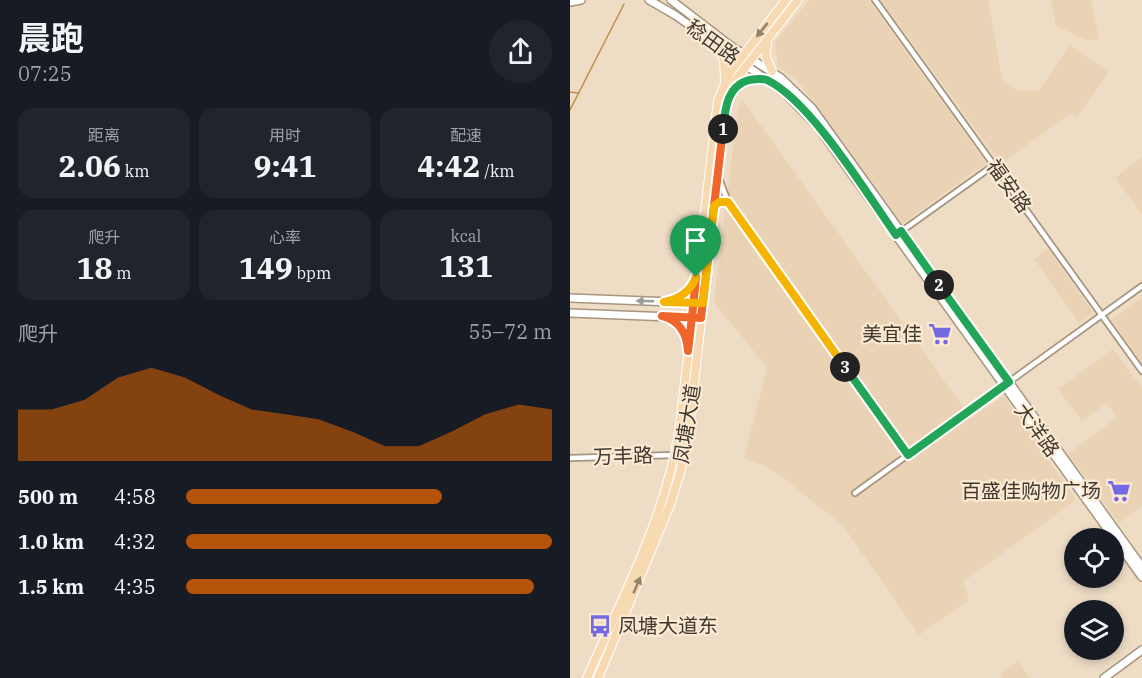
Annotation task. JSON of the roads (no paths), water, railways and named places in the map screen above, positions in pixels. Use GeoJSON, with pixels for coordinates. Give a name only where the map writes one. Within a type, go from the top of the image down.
{"type":"FeatureCollection","features":[{"type":"Feature","properties":{"kind":"main road","name":"凤塘大道"},"geometry":{"type":"LineString","coordinates":[[587,678],[657,517],[675,454],[715,113],[725,82],[738,61],[786,0]]}},
{"type":"Feature","properties":{"kind":"main road","name":"凤塘大道"},"geometry":{"type":"LineString","coordinates":[[598,678],[662,526],[677,482],[689,428],[724,116],[730,93],[746,66],[798,0]]}},
{"type":"Feature","properties":{"kind":"main road"},"geometry":{"type":"LineString","coordinates":[[767,39],[766,54],[772,71]]}},
{"type":"Feature","properties":{"kind":"main road"},"geometry":{"type":"LineString","coordinates":[[716,45],[724,61],[725,82]]}},
{"type":"Feature","properties":{"kind":"main road"},"geometry":{"type":"LineString","coordinates":[[730,93],[743,82],[767,80]]}},
{"type":"Feature","properties":{"kind":"main road"},"geometry":{"type":"LineString","coordinates":[[664,302],[687,292],[696,277]]}},
{"type":"Feature","properties":{"kind":"main road"},"geometry":{"type":"LineString","coordinates":[[662,316],[671,319],[680,327],[687,339],[688,351]]}},
{"type":"Feature","properties":{"kind":"street"},"geometry":{"type":"LineString","coordinates":[[570,2],[581,0]]}},
{"type":"Feature","properties":{"kind":"street","name":"稔田路"},"geometry":{"type":"LineString","coordinates":[[650,0],[675,15],[746,66]]}},
{"type":"Feature","properties":{"kind":"street","name":"稔田路"},"geometry":{"type":"LineString","coordinates":[[671,0],[752,58]]}},
{"type":"Feature","properties":{"kind":"street","name":"福安路"},"geometry":{"type":"LineString","coordinates":[[875,0],[1142,371]]}},
{"type":"Feature","properties":{"kind":"street","name":"大洋路"},"geometry":{"type":"LineString","coordinates":[[752,58],[793,88],[812,108],[899,233],[1142,567]]}},
{"type":"Feature","properties":{"kind":"street","name":"大洋路"},"geometry":{"type":"LineString","coordinates":[[746,66],[791,98],[818,127],[899,233]]}},
{"type":"Feature","properties":{"kind":"street"},"geometry":{"type":"LineString","coordinates":[[899,233],[994,165]]}},
{"type":"Feature","properties":{"kind":"street"},"geometry":{"type":"LineString","coordinates":[[718,172],[728,202],[908,455]]}},
{"type":"Feature","properties":{"kind":"street"},"geometry":{"type":"LineString","coordinates":[[714,206],[719,202],[728,202]]}},
{"type":"Feature","properties":{"kind":"street"},"geometry":{"type":"LineString","coordinates":[[855,493],[1142,286]]}},
{"type":"Feature","properties":{"kind":"street"},"geometry":{"type":"LineString","coordinates":[[570,298],[703,303]]}},
{"type":"Feature","properties":{"kind":"street"},"geometry":{"type":"LineString","coordinates":[[570,313],[701,318]]}},
{"type":"Feature","properties":{"kind":"street","name":"大洋路"},"geometry":{"type":"LineString","coordinates":[[1007,383],[1142,577]]}},
{"type":"Feature","properties":{"kind":"street","name":"万丰路"},"geometry":{"type":"LineString","coordinates":[[570,459],[675,454]]}},
{"type":"Feature","properties":{"kind":"street"},"geometry":{"type":"LineString","coordinates":[[1104,678],[1142,650]]}},
{"type":"Feature","properties":{"kind":"waterway"},"geometry":{"type":"LineString","coordinates":[[570,110],[624,4]]}},
{"type":"Feature","properties":{"kind":"waterway"},"geometry":{"type":"LineString","coordinates":[[570,92],[578,93]]}},
{"type":"Feature","properties":{"kind":"place","name":"美宜佳"},"geometry":{"type":"Point","coordinates":[940,334]}},
{"type":"Feature","properties":{"kind":"place","name":"百盛佳购物广场"},"geometry":{"type":"Point","coordinates":[1119,491]}},
{"type":"Feature","properties":{"kind":"place","name":"凤塘大道东"},"geometry":{"type":"Point","coordinates":[600,626]}}]}
